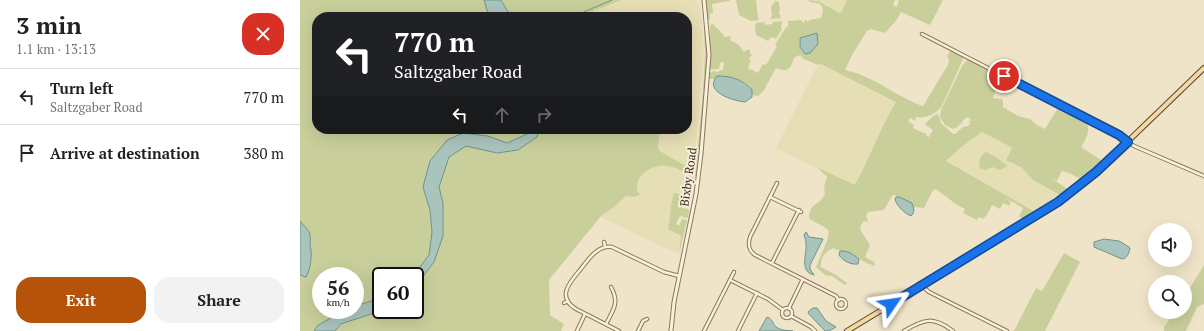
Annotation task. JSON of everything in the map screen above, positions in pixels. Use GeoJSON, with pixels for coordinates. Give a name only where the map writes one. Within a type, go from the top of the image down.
{"type":"FeatureCollection","features":[{"type":"Feature","properties":{"kind":"main road"},"geometry":{"type":"LineString","coordinates":[[848,331],[1058,202],[1096,172],[1204,68]]}},
{"type":"Feature","properties":{"kind":"street","name":"Bixby Road"},"geometry":{"type":"LineString","coordinates":[[671,331],[674,302],[696,194],[702,154],[709,54],[704,0]]}},
{"type":"Feature","properties":{"kind":"street"},"geometry":{"type":"LineString","coordinates":[[922,34],[1119,135],[1134,146],[1204,176]]}},
{"type":"Feature","properties":{"kind":"street"},"geometry":{"type":"LineString","coordinates":[[777,183],[750,237],[748,243],[749,248],[752,253],[836,296],[840,300]]}},
{"type":"Feature","properties":{"kind":"street"},"geometry":{"type":"LineString","coordinates":[[770,197],[800,211],[772,263]]}},
{"type":"Feature","properties":{"kind":"street"},"geometry":{"type":"LineString","coordinates":[[604,242],[605,246]]}},
{"type":"Feature","properties":{"kind":"street"},"geometry":{"type":"LineString","coordinates":[[619,331],[573,308],[566,298],[566,289],[569,282],[595,252],[605,246],[612,247],[664,272],[679,276]]}},
{"type":"Feature","properties":{"kind":"street"},"geometry":{"type":"LineString","coordinates":[[704,331],[734,272]]}},
{"type":"Feature","properties":{"kind":"street"},"geometry":{"type":"LineString","coordinates":[[783,310],[789,308],[803,279]]}},
{"type":"Feature","properties":{"kind":"street"},"geometry":{"type":"LineString","coordinates":[[730,280],[757,293],[783,310]]}},
{"type":"Feature","properties":{"kind":"street"},"geometry":{"type":"LineString","coordinates":[[922,286],[929,292],[1007,331]]}},
{"type":"Feature","properties":{"kind":"street"},"geometry":{"type":"LineString","coordinates":[[606,324],[616,303],[611,287]]}},
{"type":"Feature","properties":{"kind":"street"},"geometry":{"type":"LineString","coordinates":[[738,331],[757,293]]}},
{"type":"Feature","properties":{"kind":"street"},"geometry":{"type":"LineString","coordinates":[[564,303],[568,301]]}},
{"type":"Feature","properties":{"kind":"street"},"geometry":{"type":"LineString","coordinates":[[789,308],[792,311],[791,316]]}},
{"type":"Feature","properties":{"kind":"street"},"geometry":{"type":"LineString","coordinates":[[783,310],[782,314],[784,317],[787,318],[791,316],[811,327],[815,331]]}},
{"type":"Feature","properties":{"kind":"street"},"geometry":{"type":"LineString","coordinates":[[577,331],[585,314]]}},
{"type":"Feature","properties":{"kind":"street"},"geometry":{"type":"LineString","coordinates":[[638,331],[643,321],[647,319]]}},
{"type":"Feature","properties":{"kind":"street"},"geometry":{"type":"LineString","coordinates":[[904,331],[916,323],[930,320],[953,331]]}},
{"type":"Feature","properties":{"kind":"shaded area"},"geometry":{"type":"Polygon","coordinates":[[[621,0],[694,0],[698,2],[701,9],[704,53],[694,171],[660,151],[658,148],[659,134],[692,134],[692,12],[592,12],[621,0]]]}},
{"type":"Feature","properties":{"kind":"shaded area"},"geometry":{"type":"Polygon","coordinates":[[[815,0],[847,0],[839,13],[815,0]]]}},
{"type":"Feature","properties":{"kind":"shaded area"},"geometry":{"type":"Polygon","coordinates":[[[819,62],[900,102],[857,188],[776,148],[819,62]]]}},
{"type":"Feature","properties":{"kind":"shaded area"},"geometry":{"type":"Polygon","coordinates":[[[982,132],[1012,148],[1008,155],[1010,163],[1025,170],[1033,180],[1046,188],[1060,195],[1062,194],[1035,212],[946,161],[960,148],[982,132]],[[996,157],[980,158],[979,164],[1000,170],[1008,166],[996,157]]]}},
{"type":"Feature","properties":{"kind":"shaded area"},"geometry":{"type":"Polygon","coordinates":[[[666,165],[694,175],[690,194],[687,195],[677,192],[671,207],[672,213],[668,229],[682,238],[678,254],[600,217],[626,196],[634,197],[640,195],[637,189],[637,182],[641,174],[649,169],[666,165]]]}},
{"type":"Feature","properties":{"kind":"green space"},"geometry":{"type":"Polygon","coordinates":[[[300,0],[484,0],[488,12],[312,12],[312,134],[462,134],[423,187],[430,210],[432,232],[429,255],[420,267],[372,267],[372,301],[364,303],[364,267],[312,267],[312,319],[329,319],[317,326],[314,331],[300,331],[300,0]]]}},
{"type":"Feature","properties":{"kind":"green space"},"geometry":{"type":"Polygon","coordinates":[[[501,0],[621,0],[592,12],[508,12],[501,0]]]}},
{"type":"Feature","properties":{"kind":"green space"},"geometry":{"type":"Polygon","coordinates":[[[705,0],[730,0],[712,4],[713,13],[710,13],[709,20],[707,18],[705,0]]]}},
{"type":"Feature","properties":{"kind":"green space"},"geometry":{"type":"Polygon","coordinates":[[[736,0],[756,0],[759,20],[751,21],[739,15],[736,0]]]}},
{"type":"Feature","properties":{"kind":"green space"},"geometry":{"type":"Polygon","coordinates":[[[808,0],[818,1],[839,13],[847,0],[895,0],[893,5],[897,7],[899,0],[943,0],[930,25],[901,12],[896,21],[885,33],[871,29],[867,31],[852,55],[845,70],[868,78],[923,106],[948,65],[949,59],[947,56],[951,50],[964,57],[942,106],[930,115],[916,117],[915,121],[910,118],[908,121],[914,125],[913,128],[927,134],[926,136],[929,137],[933,130],[925,124],[938,113],[937,115],[939,116],[941,123],[953,134],[970,124],[969,122],[971,120],[968,117],[953,129],[945,125],[940,117],[941,110],[962,66],[968,59],[998,74],[998,83],[993,98],[1002,99],[1003,107],[1018,116],[1030,119],[1045,129],[1059,106],[1080,117],[1085,121],[1088,131],[1081,147],[1104,162],[1085,178],[1078,176],[1082,178],[1081,179],[1062,171],[1057,181],[1050,178],[1069,191],[1025,221],[1019,216],[1023,208],[1004,197],[1011,202],[1009,206],[1003,203],[1000,209],[992,205],[987,215],[983,219],[979,217],[977,220],[963,213],[965,209],[957,205],[936,189],[933,190],[924,208],[913,207],[912,203],[894,195],[884,210],[868,212],[866,216],[868,222],[864,221],[860,226],[861,231],[870,245],[865,257],[874,262],[875,266],[846,252],[833,248],[824,256],[821,261],[821,267],[847,283],[845,285],[832,276],[825,275],[816,267],[827,241],[829,231],[809,218],[813,206],[823,198],[825,194],[824,186],[827,177],[818,168],[855,185],[896,102],[819,63],[818,65],[803,59],[800,55],[794,58],[788,69],[783,70],[776,68],[764,90],[758,96],[752,95],[748,85],[740,80],[718,76],[715,79],[708,79],[711,72],[719,72],[720,70],[723,70],[724,63],[720,63],[719,69],[710,68],[710,25],[713,24],[724,37],[730,36],[731,41],[738,44],[744,52],[749,49],[752,55],[748,59],[751,60],[748,68],[758,73],[763,64],[766,65],[777,46],[775,45],[786,27],[788,27],[788,21],[801,20],[804,23],[804,20],[807,20],[807,22],[809,20],[821,18],[823,11],[820,4],[810,2],[808,0]],[[817,33],[799,39],[800,47],[805,54],[814,49],[817,33]],[[982,132],[960,148],[946,161],[1035,212],[1060,195],[1033,180],[1022,168],[1006,160],[1012,148],[982,132]]]}},
{"type":"Feature","properties":{"kind":"green space"},"geometry":{"type":"Polygon","coordinates":[[[775,1],[779,2],[780,11],[778,13],[782,18],[770,19],[772,16],[771,7],[775,1]]]}},
{"type":"Feature","properties":{"kind":"green space"},"geometry":{"type":"Polygon","coordinates":[[[782,21],[782,29],[776,39],[771,37],[768,41],[756,35],[756,23],[764,22],[765,26],[765,22],[766,25],[772,24],[773,22],[782,21]]]}},
{"type":"Feature","properties":{"kind":"green space"},"geometry":{"type":"Polygon","coordinates":[[[704,29],[706,29],[707,57],[705,91],[703,91],[705,53],[704,29]]]}},
{"type":"Feature","properties":{"kind":"green space"},"geometry":{"type":"Polygon","coordinates":[[[703,93],[700,154],[697,177],[695,176],[703,93]]]}},
{"type":"Feature","properties":{"kind":"green space"},"geometry":{"type":"Polygon","coordinates":[[[471,134],[527,134],[507,143],[488,136],[471,134]]]}},
{"type":"Feature","properties":{"kind":"green space"},"geometry":{"type":"Polygon","coordinates":[[[538,134],[659,134],[658,148],[660,151],[694,171],[690,208],[683,206],[682,208],[689,209],[688,218],[680,216],[676,224],[679,226],[682,219],[687,220],[679,255],[681,236],[668,229],[672,202],[674,193],[690,194],[693,176],[670,167],[654,167],[643,173],[639,178],[637,189],[640,195],[634,197],[626,196],[601,216],[549,280],[550,315],[564,324],[561,331],[335,331],[341,325],[358,319],[364,319],[364,317],[372,314],[372,319],[424,319],[424,275],[434,262],[443,203],[439,187],[449,157],[466,146],[497,153],[537,137],[538,134]]]}},
{"type":"Feature","properties":{"kind":"green space"},"geometry":{"type":"Polygon","coordinates":[[[986,152],[1008,166],[1000,170],[992,167],[986,170],[981,169],[979,165],[980,160],[982,155],[986,152]]]}},
{"type":"Feature","properties":{"kind":"green space"},"geometry":{"type":"Polygon","coordinates":[[[1064,253],[1080,262],[1045,331],[1014,331],[1036,288],[1042,291],[1064,253]]]}},
{"type":"Feature","properties":{"kind":"green space"},"geometry":{"type":"Polygon","coordinates":[[[1204,265],[1204,304],[1197,307],[1192,318],[1192,285],[1204,265]]]}},
{"type":"Feature","properties":{"kind":"green space"},"geometry":{"type":"Polygon","coordinates":[[[1170,319],[1192,319],[1186,331],[1164,331],[1164,327],[1170,319]]]}},
{"type":"Feature","properties":{"kind":"water"},"geometry":{"type":"Polygon","coordinates":[[[484,0],[501,0],[508,12],[488,12],[484,0]]]}},
{"type":"Feature","properties":{"kind":"water"},"geometry":{"type":"Polygon","coordinates":[[[817,33],[818,44],[810,53],[805,54],[800,47],[800,38],[817,33]]]}},
{"type":"Feature","properties":{"kind":"water"},"geometry":{"type":"Polygon","coordinates":[[[717,76],[731,78],[745,83],[752,90],[752,97],[745,102],[734,100],[722,95],[714,87],[714,82],[717,76]]]}},
{"type":"Feature","properties":{"kind":"water"},"geometry":{"type":"Polygon","coordinates":[[[461,134],[488,136],[507,143],[527,134],[538,134],[537,137],[518,150],[497,153],[466,146],[449,157],[439,187],[443,203],[443,236],[434,262],[424,275],[424,267],[420,267],[429,255],[432,232],[430,210],[423,187],[430,161],[447,140],[461,134]]]}},
{"type":"Feature","properties":{"kind":"water"},"geometry":{"type":"Polygon","coordinates":[[[896,197],[912,203],[914,210],[911,216],[899,206],[895,199],[896,197]]]}},
{"type":"Feature","properties":{"kind":"water"},"geometry":{"type":"Polygon","coordinates":[[[300,221],[308,230],[310,235],[311,262],[306,277],[300,275],[300,221]]]}},
{"type":"Feature","properties":{"kind":"water"},"geometry":{"type":"Polygon","coordinates":[[[806,232],[809,237],[823,239],[810,265],[810,269],[814,275],[809,273],[805,266],[806,241],[804,235],[806,232]]]}},
{"type":"Feature","properties":{"kind":"water"},"geometry":{"type":"Polygon","coordinates":[[[1104,239],[1119,241],[1129,247],[1130,250],[1126,257],[1122,259],[1094,247],[1094,242],[1104,239]]]}},
{"type":"Feature","properties":{"kind":"water"},"geometry":{"type":"Polygon","coordinates":[[[840,251],[848,252],[855,256],[859,259],[858,264],[845,261],[839,255],[840,251]]]}},
{"type":"Feature","properties":{"kind":"water"},"geometry":{"type":"Polygon","coordinates":[[[372,301],[372,314],[364,316],[364,303],[372,301]]]}},
{"type":"Feature","properties":{"kind":"water"},"geometry":{"type":"Polygon","coordinates":[[[813,308],[817,308],[826,321],[836,327],[829,331],[825,331],[808,313],[813,308]]]}},
{"type":"Feature","properties":{"kind":"water"},"geometry":{"type":"Polygon","coordinates":[[[767,317],[770,318],[776,327],[782,330],[793,331],[759,331],[767,317]]]}},
{"type":"Feature","properties":{"kind":"water"},"geometry":{"type":"Polygon","coordinates":[[[329,319],[356,319],[341,324],[335,331],[314,331],[317,326],[329,319]]]}},
{"type":"Feature","properties":{"kind":"waterway"},"geometry":{"type":"LineString","coordinates":[[584,12],[612,0]]}},
{"type":"Feature","properties":{"kind":"route"},"geometry":{"type":"LineString","coordinates":[[891,304],[1058,202],[1096,172],[1128,142],[1123,137],[1004,76]]}}]}
